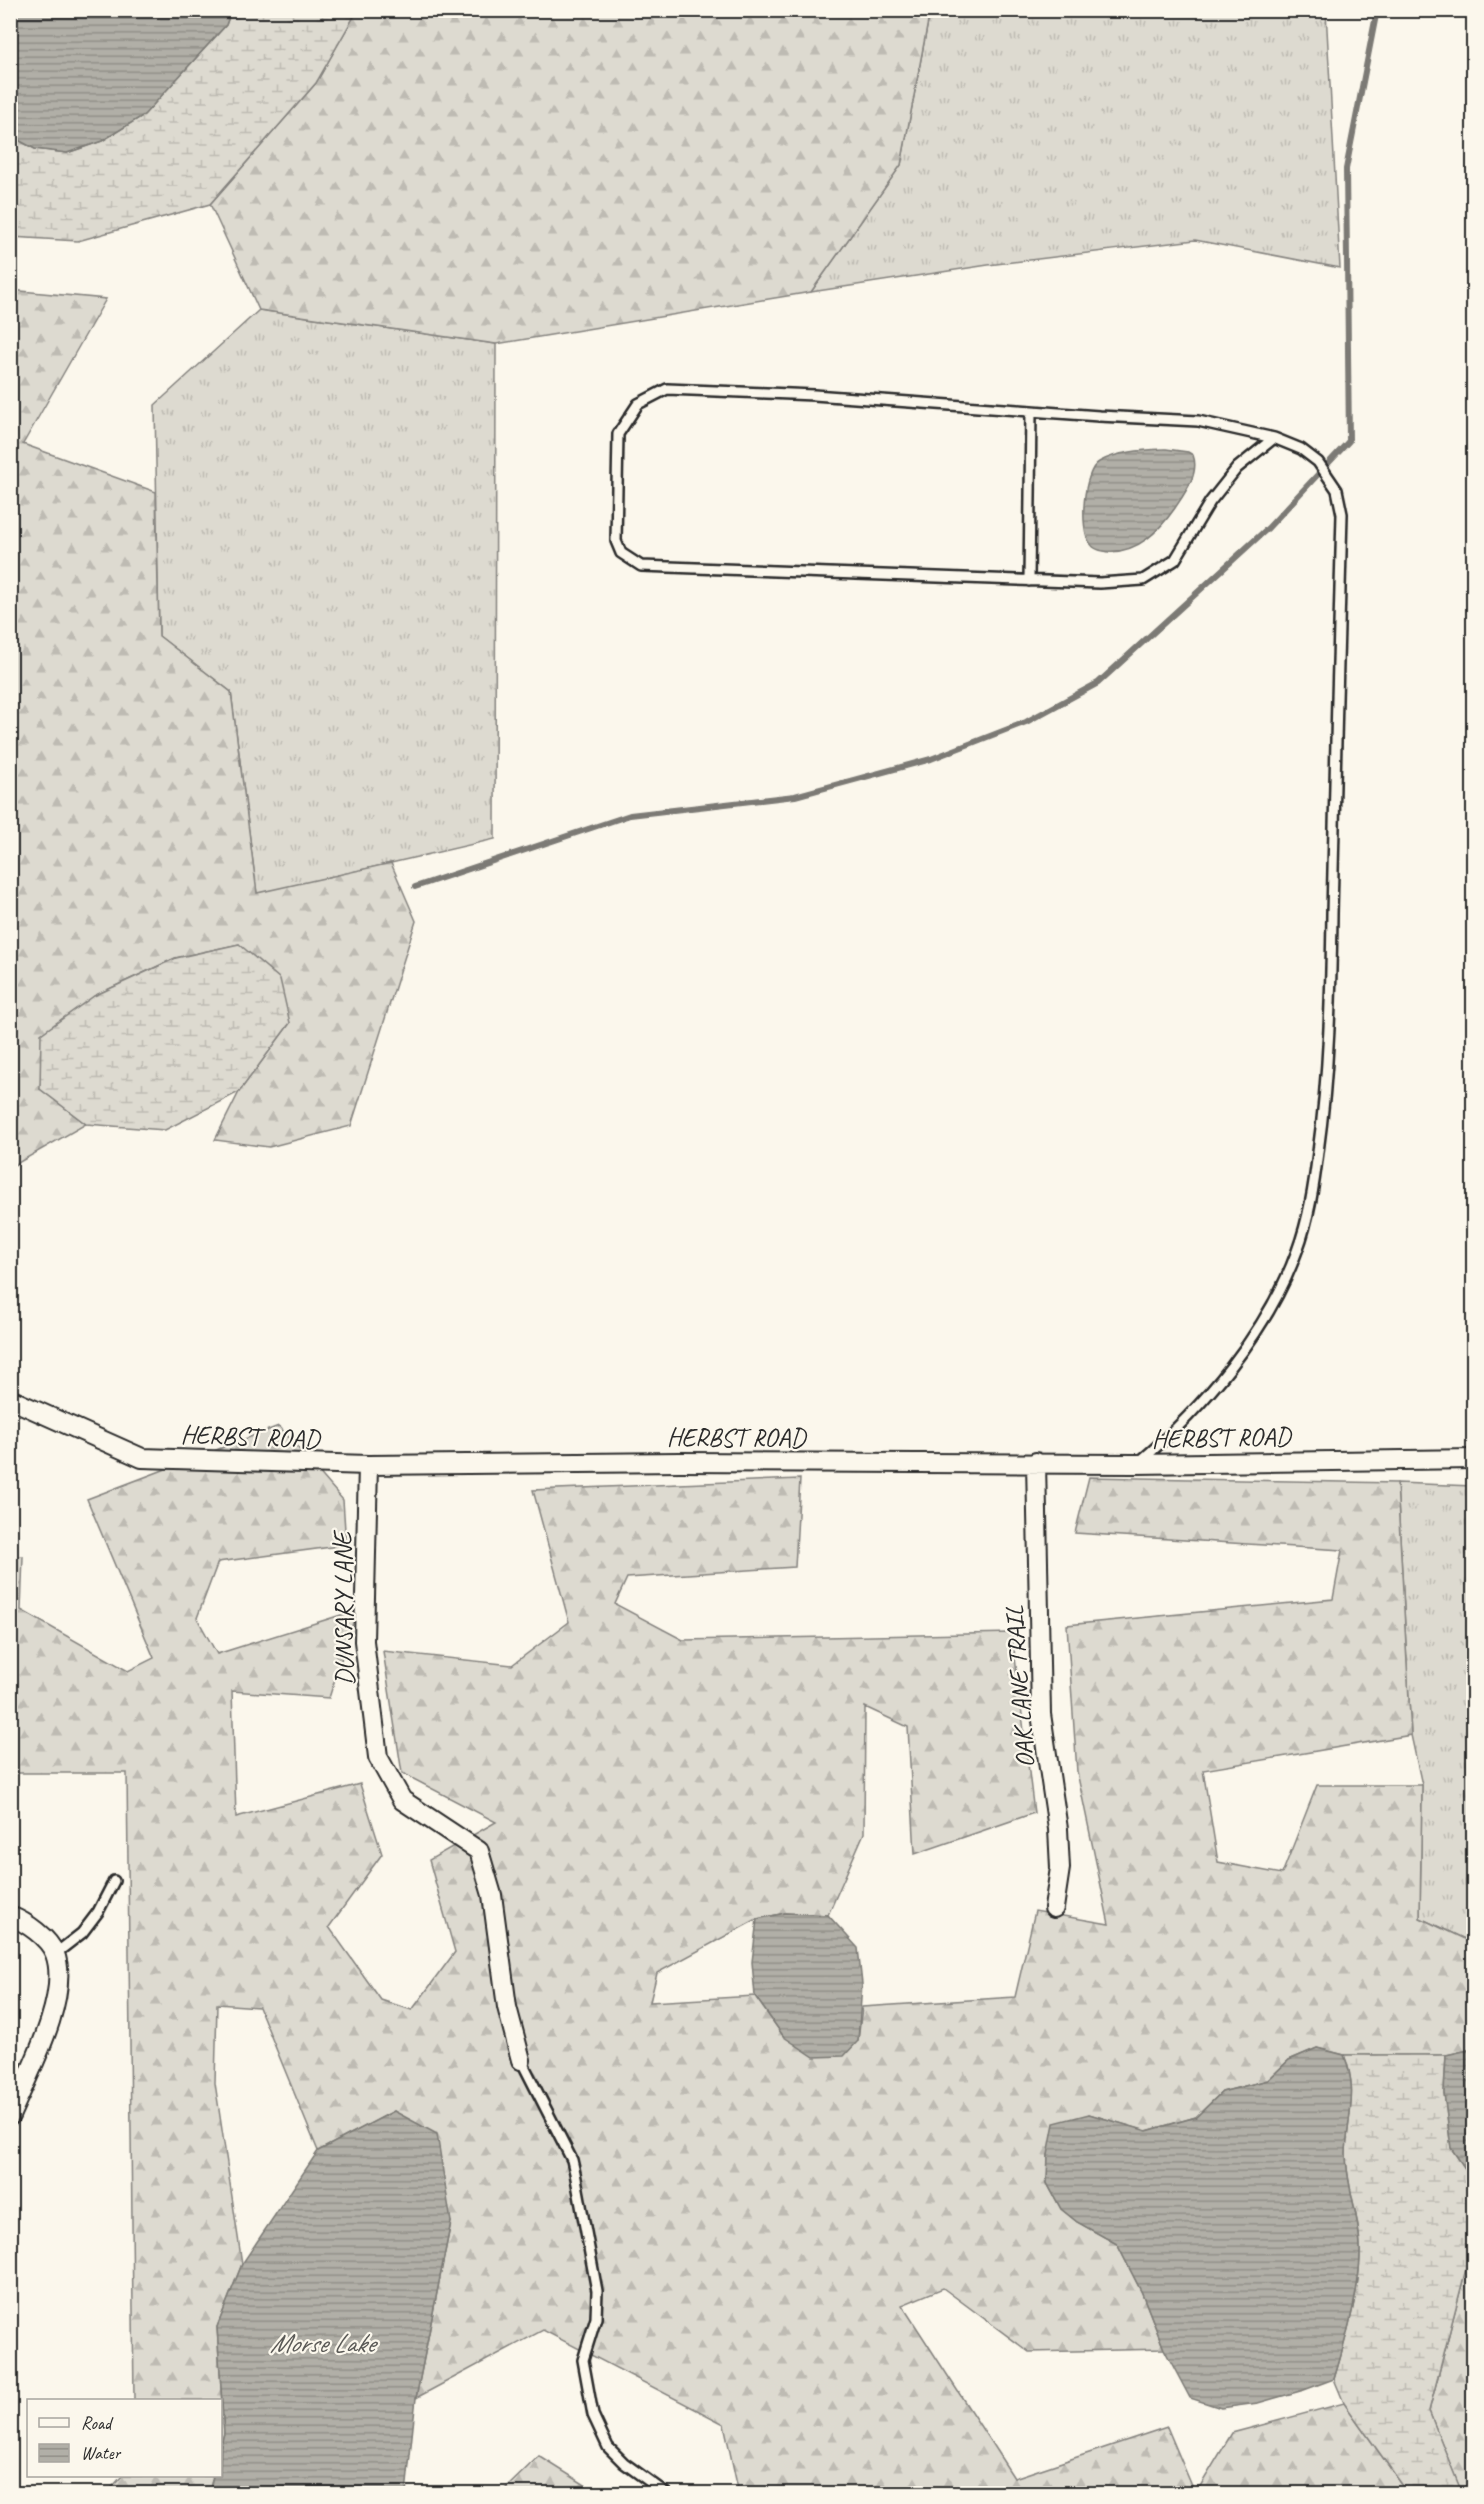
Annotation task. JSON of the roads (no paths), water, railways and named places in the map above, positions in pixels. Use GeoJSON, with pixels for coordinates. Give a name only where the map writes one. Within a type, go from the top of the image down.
{"type":"FeatureCollection","features":[{"type":"Feature","properties":{"kind":"street","name":"HERBST ROAD"},"geometry":{"type":"LineString","coordinates":[[10,1399],[142,1458],[368,1465],[1036,1462],[1136,1464],[1473,1459]]}},
{"type":"Feature","properties":{"kind":"street","name":"OAK LANE TRAIL"},"geometry":{"type":"LineString","coordinates":[[1036,1462],[1041,1714],[1058,1829],[1060,1868],[1054,1908]]}},
{"type":"Feature","properties":{"kind":"street","name":"DUNSARY LANE"},"geometry":{"type":"LineString","coordinates":[[368,1465],[364,1641],[378,1757],[402,1800],[479,1851],[492,1895],[507,2007],[521,2060]]}},
{"type":"Feature","properties":{"kind":"street"},"geometry":{"type":"LineString","coordinates":[[10,1916],[20,1920],[42,1937],[55,1954],[57,1990],[52,2018],[10,2116]]}},
{"type":"Feature","properties":{"kind":"lane"},"geometry":{"type":"LineString","coordinates":[[1136,1464],[1174,1432],[1255,1336],[1275,1301],[1298,1250],[1313,1191],[1321,1135],[1331,987],[1342,514],[1337,490],[1318,462],[1300,449],[1274,438],[1198,421],[814,395],[667,389],[638,404],[618,434],[616,541],[621,553],[641,566],[1100,584],[1143,580],[1175,560],[1223,485],[1237,468],[1274,438]]}},
{"type":"Feature","properties":{"kind":"lane"},"geometry":{"type":"LineString","coordinates":[[1029,581],[1031,411]]}},
{"type":"Feature","properties":{"kind":"lane"},"geometry":{"type":"LineString","coordinates":[[55,1954],[82,1933],[98,1912],[114,1881]]}},
{"type":"Feature","properties":{"kind":"lane"},"geometry":{"type":"LineString","coordinates":[[521,2060],[572,2160],[575,2173],[597,2291],[596,2318],[583,2360],[593,2415],[608,2446],[624,2463],[667,2493]]}},
{"type":"Feature","properties":{"kind":"water"},"geometry":{"type":"Polygon","coordinates":[[[10,11],[231,11],[226,25],[144,115],[102,141],[67,153],[35,149],[11,136],[10,11]]]}},
{"type":"Feature","properties":{"kind":"water"},"geometry":{"type":"Polygon","coordinates":[[[1166,449],[1188,452],[1193,455],[1195,462],[1190,483],[1169,516],[1147,539],[1130,548],[1109,552],[1094,547],[1087,536],[1084,501],[1089,476],[1094,467],[1114,455],[1166,449]]]}},
{"type":"Feature","properties":{"kind":"water"},"geometry":{"type":"Polygon","coordinates":[[[785,1913],[828,1915],[858,1948],[862,1984],[858,2041],[844,2056],[814,2057],[784,2037],[755,1996],[752,1962],[757,1919],[785,1913]]]}},
{"type":"Feature","properties":{"kind":"water"},"geometry":{"type":"Polygon","coordinates":[[[1317,2048],[1344,2055],[1351,2081],[1346,2154],[1348,2178],[1358,2225],[1360,2264],[1343,2349],[1334,2379],[1258,2403],[1221,2408],[1190,2398],[1164,2349],[1142,2293],[1117,2244],[1077,2222],[1061,2209],[1047,2183],[1048,2155],[1054,2123],[1089,2114],[1147,2131],[1196,2117],[1222,2092],[1268,2080],[1289,2060],[1317,2048]]]}},
{"type":"Feature","properties":{"kind":"water"},"geometry":{"type":"Polygon","coordinates":[[[1474,2049],[1473,2180],[1451,2148],[1444,2093],[1446,2055],[1474,2049]]]}},
{"type":"Feature","properties":{"kind":"water","name":"Morse Lake"},"geometry":{"type":"Polygon","coordinates":[[[394,2111],[437,2134],[451,2222],[416,2398],[406,2493],[209,2493],[213,2477],[222,2477],[224,2433],[217,2327],[242,2264],[318,2151],[394,2111]]]}},
{"type":"Feature","properties":{"kind":"waterway"},"geometry":{"type":"LineString","coordinates":[[415,887],[630,815],[795,796],[931,759],[1026,722],[1098,683],[1268,528],[1349,441],[1346,169],[1377,10]]}}]}
